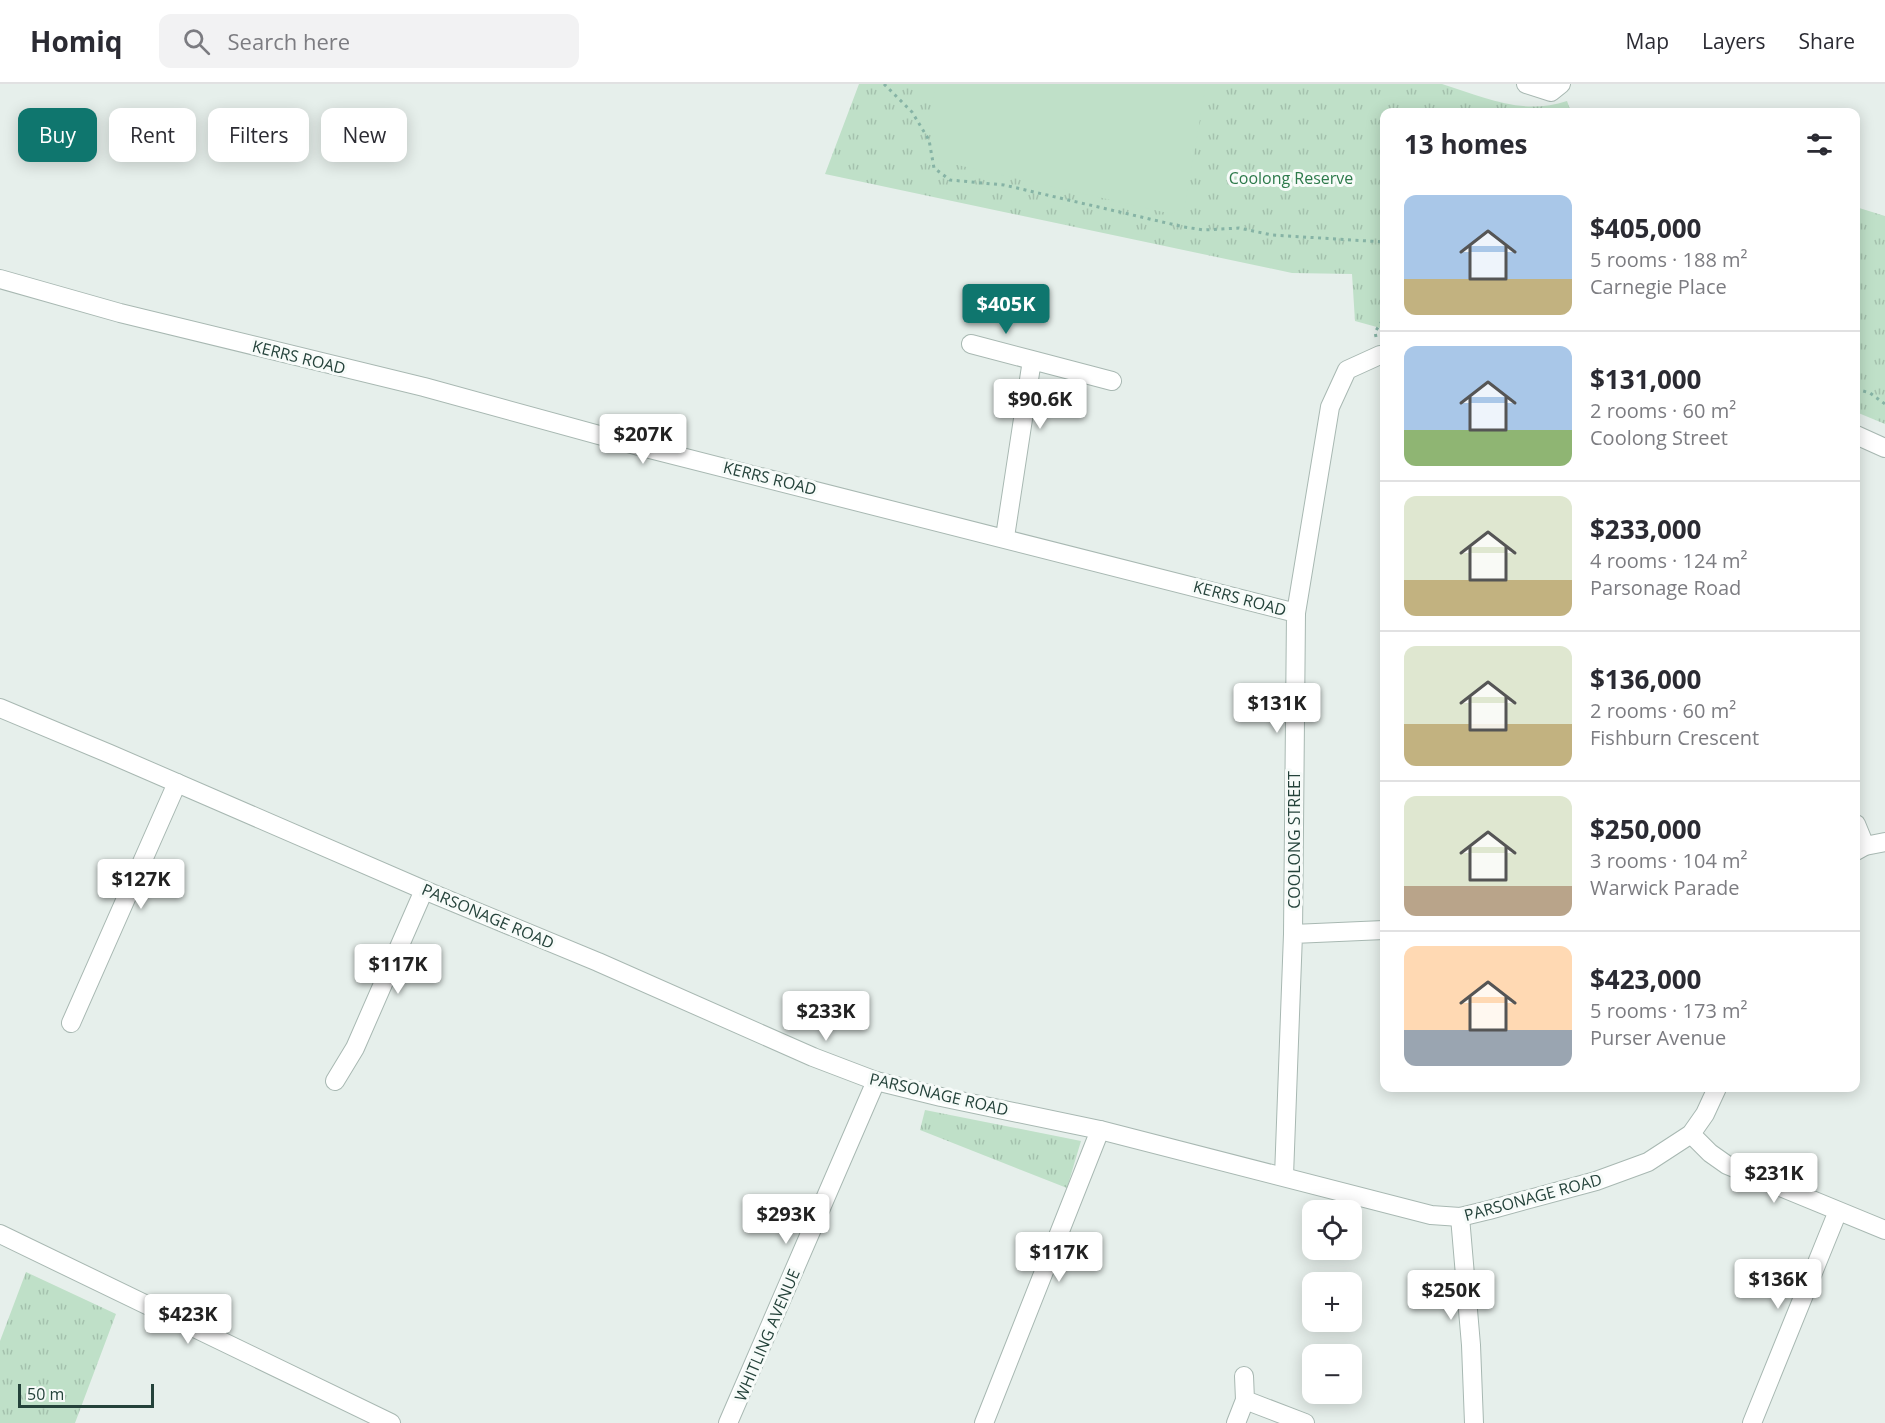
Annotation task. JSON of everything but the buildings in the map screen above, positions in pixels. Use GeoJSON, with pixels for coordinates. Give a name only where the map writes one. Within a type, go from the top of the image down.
{"type":"FeatureCollection","features":[{"type":"Feature","properties":{"kind":"street"},"geometry":{"type":"LineString","coordinates":[[1526,84],[1551,92],[1561,84]]}},
{"type":"Feature","properties":{"kind":"street","name":"KERRS ROAD"},"geometry":{"type":"LineString","coordinates":[[0,279],[120,313],[424,387],[650,449],[1005,537],[1296,613]]}},
{"type":"Feature","properties":{"kind":"street"},"geometry":{"type":"LineString","coordinates":[[971,344],[1112,381]]}},
{"type":"Feature","properties":{"kind":"street","name":"COOLONG STREET"},"geometry":{"type":"LineString","coordinates":[[1284,1176],[1293,934],[1296,613],[1330,407],[1347,370],[1380,355]]}},
{"type":"Feature","properties":{"kind":"street"},"geometry":{"type":"LineString","coordinates":[[1005,537],[1032,360]]}},
{"type":"Feature","properties":{"kind":"street"},"geometry":{"type":"LineString","coordinates":[[1860,437],[1885,448]]}},
{"type":"Feature","properties":{"kind":"street","name":"PARSONAGE ROAD"},"geometry":{"type":"LineString","coordinates":[[0,708],[598,962],[813,1057],[876,1081],[1100,1130],[1431,1215],[1460,1217],[1596,1181],[1648,1162],[1691,1134],[1705,1114],[1715,1092]]}},
{"type":"Feature","properties":{"kind":"street"},"geometry":{"type":"LineString","coordinates":[[71,1023],[177,783]]}},
{"type":"Feature","properties":{"kind":"street"},"geometry":{"type":"LineString","coordinates":[[1860,848],[1885,842]]}},
{"type":"Feature","properties":{"kind":"street"},"geometry":{"type":"LineString","coordinates":[[335,1082],[355,1048],[424,890]]}},
{"type":"Feature","properties":{"kind":"street"},"geometry":{"type":"LineString","coordinates":[[1293,934],[1380,930]]}},
{"type":"Feature","properties":{"kind":"street","name":"WHITLING AVENUE"},"geometry":{"type":"LineString","coordinates":[[728,1423],[876,1081]]}},
{"type":"Feature","properties":{"kind":"street"},"geometry":{"type":"LineString","coordinates":[[984,1423],[1100,1130]]}},
{"type":"Feature","properties":{"kind":"street"},"geometry":{"type":"LineString","coordinates":[[1691,1134],[1710,1153],[1727,1165],[1885,1230]]}},
{"type":"Feature","properties":{"kind":"street"},"geometry":{"type":"LineString","coordinates":[[1752,1423],[1838,1211]]}},
{"type":"Feature","properties":{"kind":"street"},"geometry":{"type":"LineString","coordinates":[[1460,1217],[1471,1345],[1474,1423]]}},
{"type":"Feature","properties":{"kind":"street"},"geometry":{"type":"LineString","coordinates":[[0,1234],[391,1423]]}},
{"type":"Feature","properties":{"kind":"street"},"geometry":{"type":"LineString","coordinates":[[1236,1423],[1245,1400],[1244,1376]]}},
{"type":"Feature","properties":{"kind":"street"},"geometry":{"type":"LineString","coordinates":[[1245,1400],[1305,1423]]}},
{"type":"Feature","properties":{"kind":"path"},"geometry":{"type":"LineString","coordinates":[[884,84],[912,112],[929,140],[934,168],[950,180],[1004,185],[1194,229],[1239,228],[1272,235],[1380,242]]}},
{"type":"Feature","properties":{"kind":"path"},"geometry":{"type":"LineString","coordinates":[[1860,390],[1870,393],[1885,404]]}},
{"type":"Feature","properties":{"kind":"green space","name":"Coolong Reserve"},"geometry":{"type":"Polygon","coordinates":[[[859,84],[1442,84],[1503,103],[1534,106],[1567,101],[1570,108],[1380,108],[1380,328],[1355,321],[1352,274],[1292,273],[825,174],[859,84]]]}},
{"type":"Feature","properties":{"kind":"green space"},"geometry":{"type":"Polygon","coordinates":[[[936,84],[1206,84],[1185,207],[1172,214],[940,161],[928,121],[936,84]]]}},
{"type":"Feature","properties":{"kind":"green space"},"geometry":{"type":"Polygon","coordinates":[[[1860,208],[1885,216],[1885,424],[1860,414],[1860,208]]]}},
{"type":"Feature","properties":{"kind":"green space"},"geometry":{"type":"Polygon","coordinates":[[[925,1110],[1081,1141],[1067,1188],[920,1130],[925,1110]]]}},
{"type":"Feature","properties":{"kind":"green space"},"geometry":{"type":"Polygon","coordinates":[[[26,1272],[116,1314],[75,1423],[0,1423],[0,1341],[26,1272]]]}}]}
